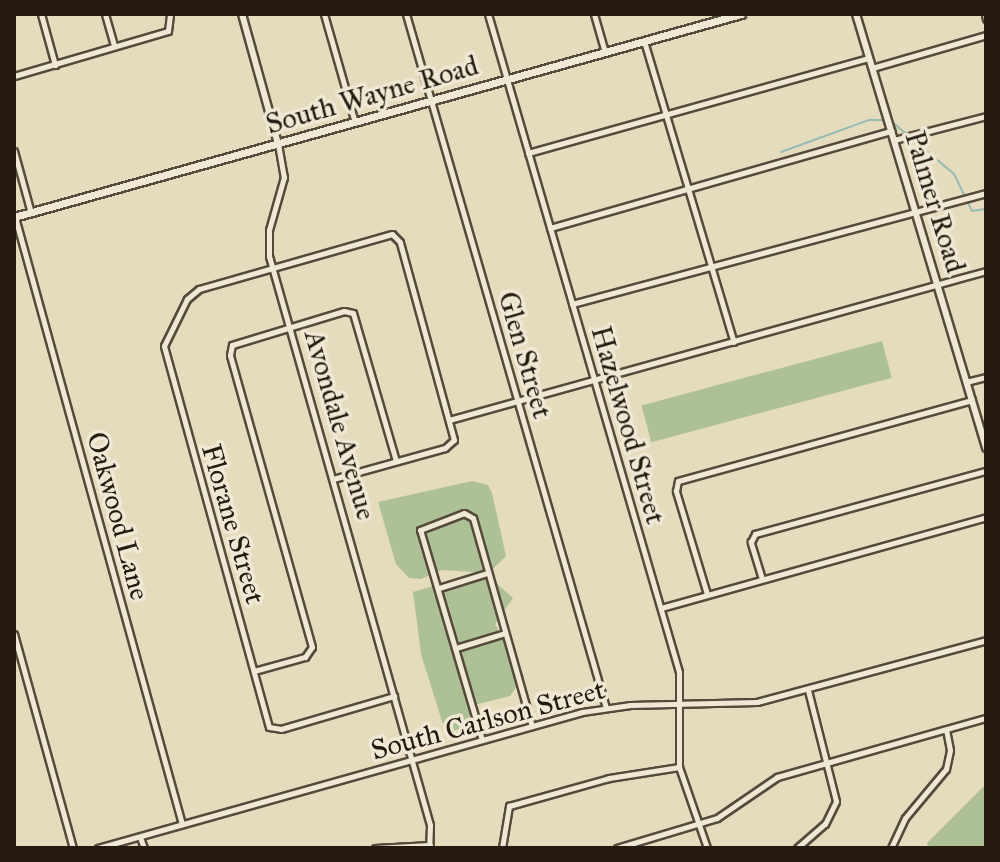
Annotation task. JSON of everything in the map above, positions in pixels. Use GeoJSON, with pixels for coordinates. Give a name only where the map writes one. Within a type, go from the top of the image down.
{"type":"FeatureCollection","features":[{"type":"Feature","properties":{"kind":"main road","name":"South Wayne Road"},"geometry":{"type":"LineString","coordinates":[[14,217],[741,14]]}},
{"type":"Feature","properties":{"kind":"street"},"geometry":{"type":"LineString","coordinates":[[41,14],[55,65]]}},
{"type":"Feature","properties":{"kind":"street"},"geometry":{"type":"LineString","coordinates":[[105,14],[114,46]]}},
{"type":"Feature","properties":{"kind":"street"},"geometry":{"type":"LineString","coordinates":[[14,76],[171,29],[170,14]]}},
{"type":"Feature","properties":{"kind":"street","name":"Avondale Avenue"},"geometry":{"type":"LineString","coordinates":[[242,14],[284,176],[269,230],[273,267],[430,825],[430,847]]}},
{"type":"Feature","properties":{"kind":"street"},"geometry":{"type":"LineString","coordinates":[[324,14],[355,123]]}},
{"type":"Feature","properties":{"kind":"street","name":"Glen Street"},"geometry":{"type":"LineString","coordinates":[[406,14],[606,708]]}},
{"type":"Feature","properties":{"kind":"street","name":"Hazelwood Street"},"geometry":{"type":"LineString","coordinates":[[488,14],[680,676],[679,767],[707,848]]}},
{"type":"Feature","properties":{"kind":"street"},"geometry":{"type":"LineString","coordinates":[[594,14],[605,52]]}},
{"type":"Feature","properties":{"kind":"street","name":"Palmer Road"},"geometry":{"type":"LineString","coordinates":[[856,14],[986,448]]}},
{"type":"Feature","properties":{"kind":"street"},"geometry":{"type":"LineString","coordinates":[[872,68],[986,35]]}},
{"type":"Feature","properties":{"kind":"street"},"geometry":{"type":"LineString","coordinates":[[644,41],[734,342]]}},
{"type":"Feature","properties":{"kind":"street"},"geometry":{"type":"LineString","coordinates":[[528,153],[869,58]]}},
{"type":"Feature","properties":{"kind":"street"},"geometry":{"type":"LineString","coordinates":[[894,140],[986,116]]}},
{"type":"Feature","properties":{"kind":"street"},"geometry":{"type":"LineString","coordinates":[[550,228],[891,131]]}},
{"type":"Feature","properties":{"kind":"street"},"geometry":{"type":"LineString","coordinates":[[14,151],[31,213]]}},
{"type":"Feature","properties":{"kind":"street"},"geometry":{"type":"LineString","coordinates":[[572,304],[986,193]]}},
{"type":"Feature","properties":{"kind":"street","name":"Oakwood Lane"},"geometry":{"type":"LineString","coordinates":[[14,217],[182,824]]}},
{"type":"Feature","properties":{"kind":"street","name":"Florane Street"},"geometry":{"type":"LineString","coordinates":[[394,696],[273,730],[164,346],[194,292],[387,234],[397,236],[449,420]]}},
{"type":"Feature","properties":{"kind":"street"},"geometry":{"type":"LineString","coordinates":[[333,479],[450,445],[449,420],[986,271]]}},
{"type":"Feature","properties":{"kind":"street"},"geometry":{"type":"LineString","coordinates":[[254,671],[305,657],[312,647],[229,352],[237,341],[352,312],[396,461]]}},
{"type":"Feature","properties":{"kind":"street"},"geometry":{"type":"LineString","coordinates":[[966,382],[986,377]]}},
{"type":"Feature","properties":{"kind":"street"},"geometry":{"type":"LineString","coordinates":[[707,594],[677,483],[972,400]]}},
{"type":"Feature","properties":{"kind":"street"},"geometry":{"type":"LineString","coordinates":[[762,579],[751,542],[755,534],[986,471]]}},
{"type":"Feature","properties":{"kind":"street"},"geometry":{"type":"LineString","coordinates":[[482,740],[423,539],[424,525],[470,514],[532,726]]}},
{"type":"Feature","properties":{"kind":"street"},"geometry":{"type":"LineString","coordinates":[[661,608],[986,517]]}},
{"type":"Feature","properties":{"kind":"street"},"geometry":{"type":"LineString","coordinates":[[439,588],[487,573]]}},
{"type":"Feature","properties":{"kind":"street"},"geometry":{"type":"LineString","coordinates":[[456,648],[505,633]]}},
{"type":"Feature","properties":{"kind":"street"},"geometry":{"type":"LineString","coordinates":[[14,634],[73,848]]}},
{"type":"Feature","properties":{"kind":"street","name":"South Carlson Street"},"geometry":{"type":"LineString","coordinates":[[98,848],[606,708],[743,704],[808,690],[986,640]]}},
{"type":"Feature","properties":{"kind":"street"},"geometry":{"type":"LineString","coordinates":[[797,848],[834,810],[836,790],[808,690]]}},
{"type":"Feature","properties":{"kind":"street"},"geometry":{"type":"LineString","coordinates":[[617,848],[697,825],[731,809],[768,781],[986,718]]}},
{"type":"Feature","properties":{"kind":"street"},"geometry":{"type":"LineString","coordinates":[[891,848],[910,811],[946,769],[950,750],[946,729]]}},
{"type":"Feature","properties":{"kind":"street"},"geometry":{"type":"LineString","coordinates":[[502,848],[505,809],[595,781],[679,767]]}},
{"type":"Feature","properties":{"kind":"street"},"geometry":{"type":"LineString","coordinates":[[140,837],[144,848]]}},
{"type":"Feature","properties":{"kind":"street"},"geometry":{"type":"LineString","coordinates":[[375,848],[430,847]]}},
{"type":"Feature","properties":{"kind":"green space"},"geometry":{"type":"Polygon","coordinates":[[[882,341],[892,378],[651,442],[641,405],[882,341]]]}},
{"type":"Feature","properties":{"kind":"green space"},"geometry":{"type":"Polygon","coordinates":[[[472,481],[488,485],[492,493],[506,556],[489,573],[441,570],[421,579],[409,578],[396,564],[378,502],[472,481]]]}},
{"type":"Feature","properties":{"kind":"green space"},"geometry":{"type":"Polygon","coordinates":[[[474,574],[488,576],[513,598],[495,624],[524,676],[510,696],[474,705],[466,726],[446,734],[421,654],[413,592],[474,574]]]}},
{"type":"Feature","properties":{"kind":"green space"},"geometry":{"type":"Polygon","coordinates":[[[986,784],[986,848],[928,848],[927,843],[986,784]]]}},
{"type":"Feature","properties":{"kind":"waterway"},"geometry":{"type":"LineString","coordinates":[[781,152],[869,120],[886,120]]}},
{"type":"Feature","properties":{"kind":"waterway"},"geometry":{"type":"LineString","coordinates":[[892,122],[954,174],[972,211],[986,209]]}}]}
